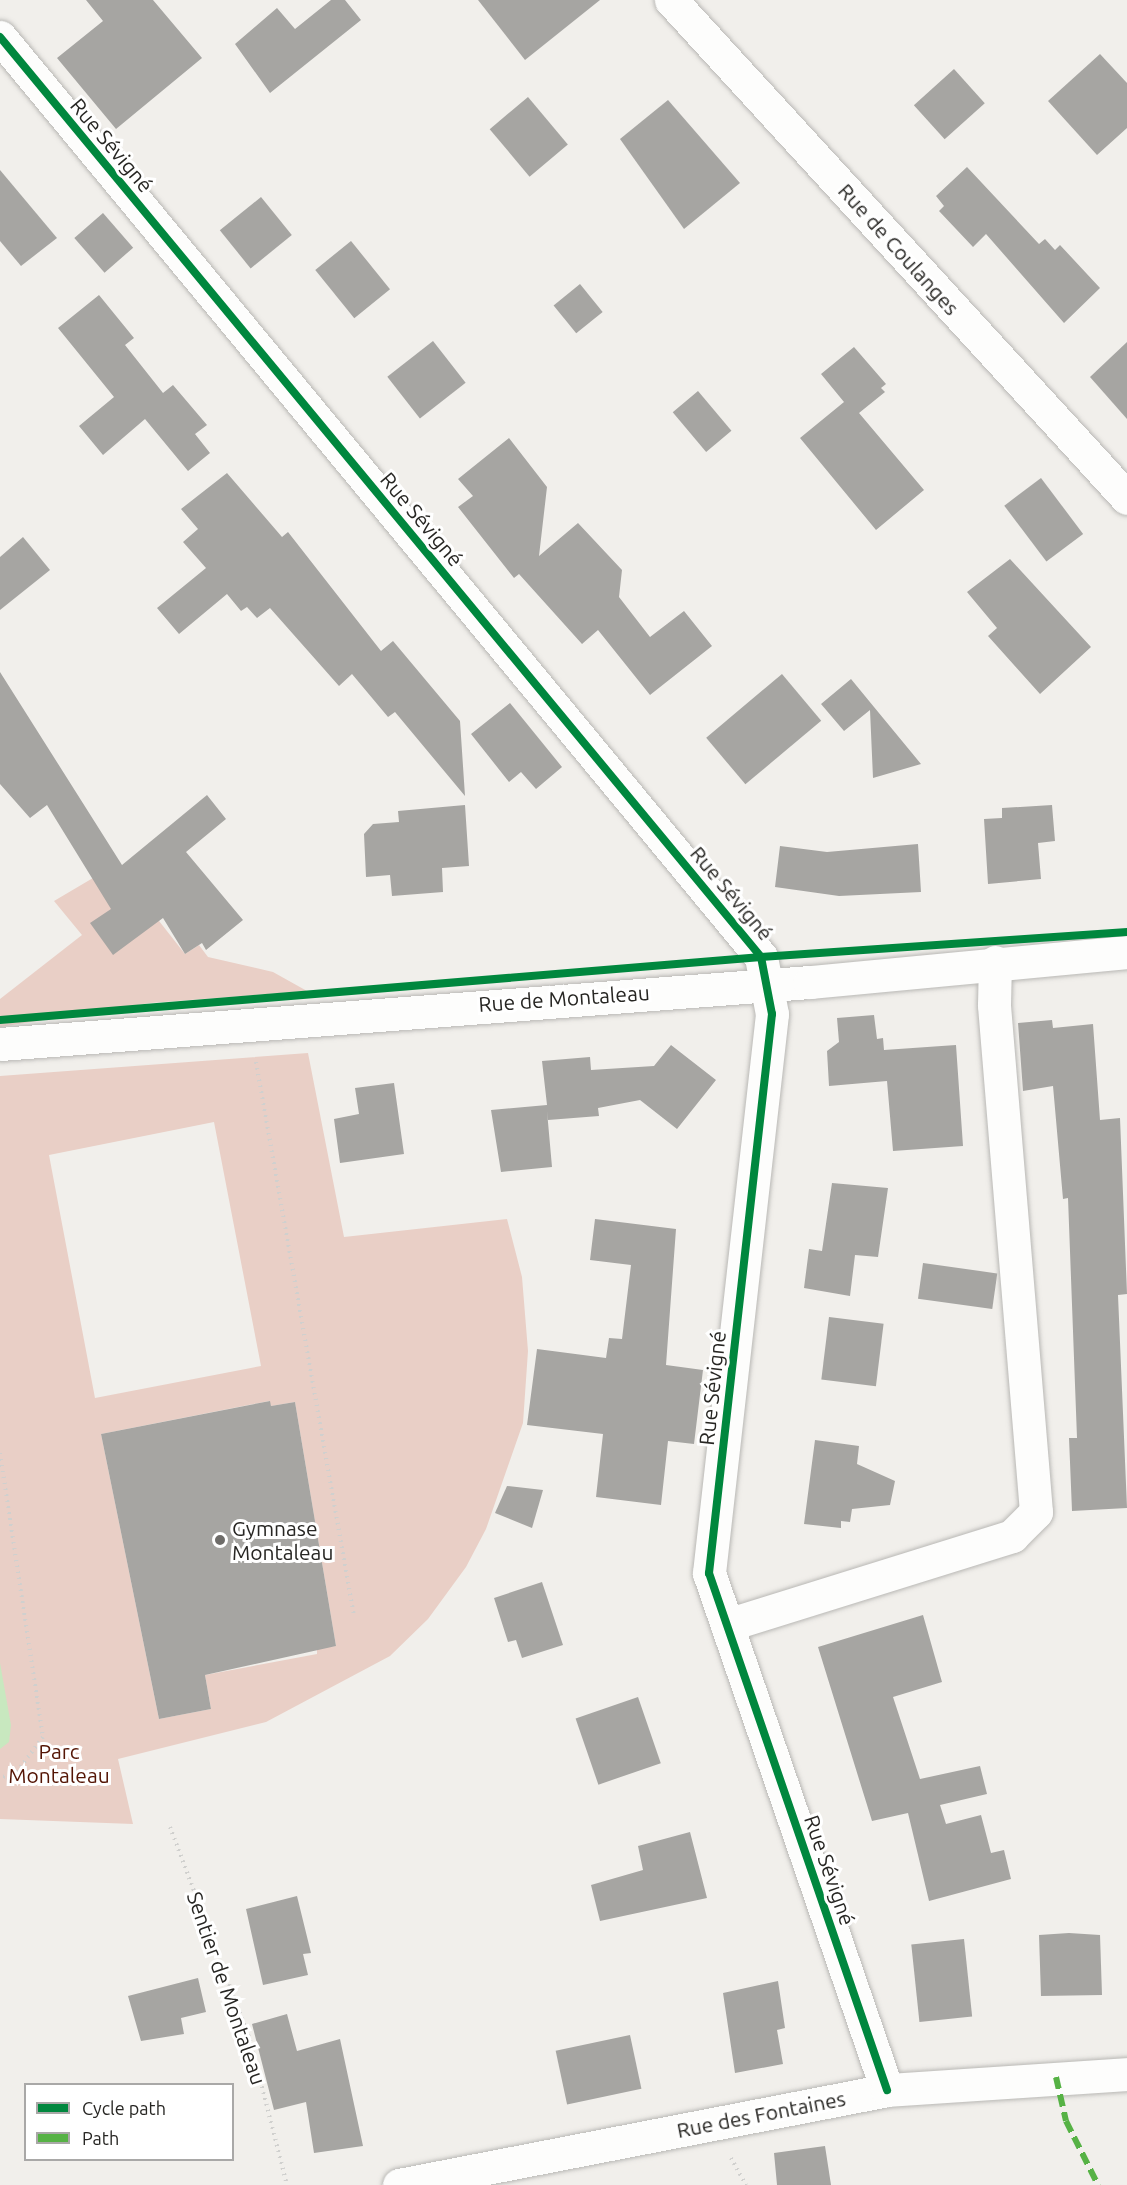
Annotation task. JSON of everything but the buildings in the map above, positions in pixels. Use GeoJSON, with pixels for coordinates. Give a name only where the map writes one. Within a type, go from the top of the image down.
{"type":"FeatureCollection","features":[{"type":"Feature","properties":{"kind":"street","name":"Rue de Coulanges"},"geometry":{"type":"LineString","coordinates":[[671,0],[1127,498]]}},
{"type":"Feature","properties":{"kind":"street","name":"Rue Sévigné"},"geometry":{"type":"LineString","coordinates":[[0,37],[761,957],[772,1014],[709,1573],[887,2090]]}},
{"type":"Feature","properties":{"kind":"street","name":"Rue de Montaleau"},"geometry":{"type":"LineString","coordinates":[[0,1044],[1127,952]]}},
{"type":"Feature","properties":{"kind":"street"},"geometry":{"type":"LineString","coordinates":[[727,1625],[1012,1536],[1036,1512],[994,1005],[995,962]]}},
{"type":"Feature","properties":{"kind":"street","name":"Rue des Fontaines"},"geometry":{"type":"LineString","coordinates":[[399,2185],[887,2090],[1127,2074]]}},
{"type":"Feature","properties":{"kind":"path"},"geometry":{"type":"LineString","coordinates":[[249,1023],[354,1616]]}},
{"type":"Feature","properties":{"kind":"path"},"geometry":{"type":"LineString","coordinates":[[0,1453],[43,1737],[16,1773],[0,1778]]}},
{"type":"Feature","properties":{"kind":"green space"},"geometry":{"type":"Polygon","coordinates":[[[115,865],[185,954],[199,945],[208,957],[273,972],[307,991],[150,1003],[0,1027],[0,999],[82,935],[54,901],[115,865]]]}},
{"type":"Feature","properties":{"kind":"green space","name":"Parc Montaleau"},"geometry":{"type":"Polygon","coordinates":[[[308,1053],[344,1237],[507,1219],[522,1277],[528,1351],[523,1423],[486,1529],[466,1567],[428,1619],[390,1656],[266,1722],[118,1759],[133,1824],[0,1819],[0,1076],[308,1053]],[[214,1122],[49,1155],[95,1398],[261,1366],[214,1122]],[[269,1401],[101,1434],[159,1719],[211,1709],[205,1675],[317,1654],[317,1648],[336,1646],[295,1402],[271,1406],[269,1401]]]}},
{"type":"Feature","properties":{"kind":"shaded area"},"geometry":{"type":"Polygon","coordinates":[[[0,1663],[11,1725],[9,1742],[0,1749],[0,1663]]]}},
{"type":"Feature","properties":{"kind":"marked path"},"geometry":{"type":"LineString","coordinates":[[1056,2077],[1066,2121],[1098,2185]]}},
{"type":"Feature","properties":{"kind":"cycle path"},"geometry":{"type":"LineString","coordinates":[[0,37],[761,957],[772,1014],[709,1573],[887,2090]]}},
{"type":"Feature","properties":{"kind":"cycle path"},"geometry":{"type":"LineString","coordinates":[[0,1020],[761,957],[1127,932]]}},
{"type":"Feature","properties":{"kind":"place","name":"Gymnase Montaleau"},"geometry":{"type":"Point","coordinates":[220,1540]}}]}
